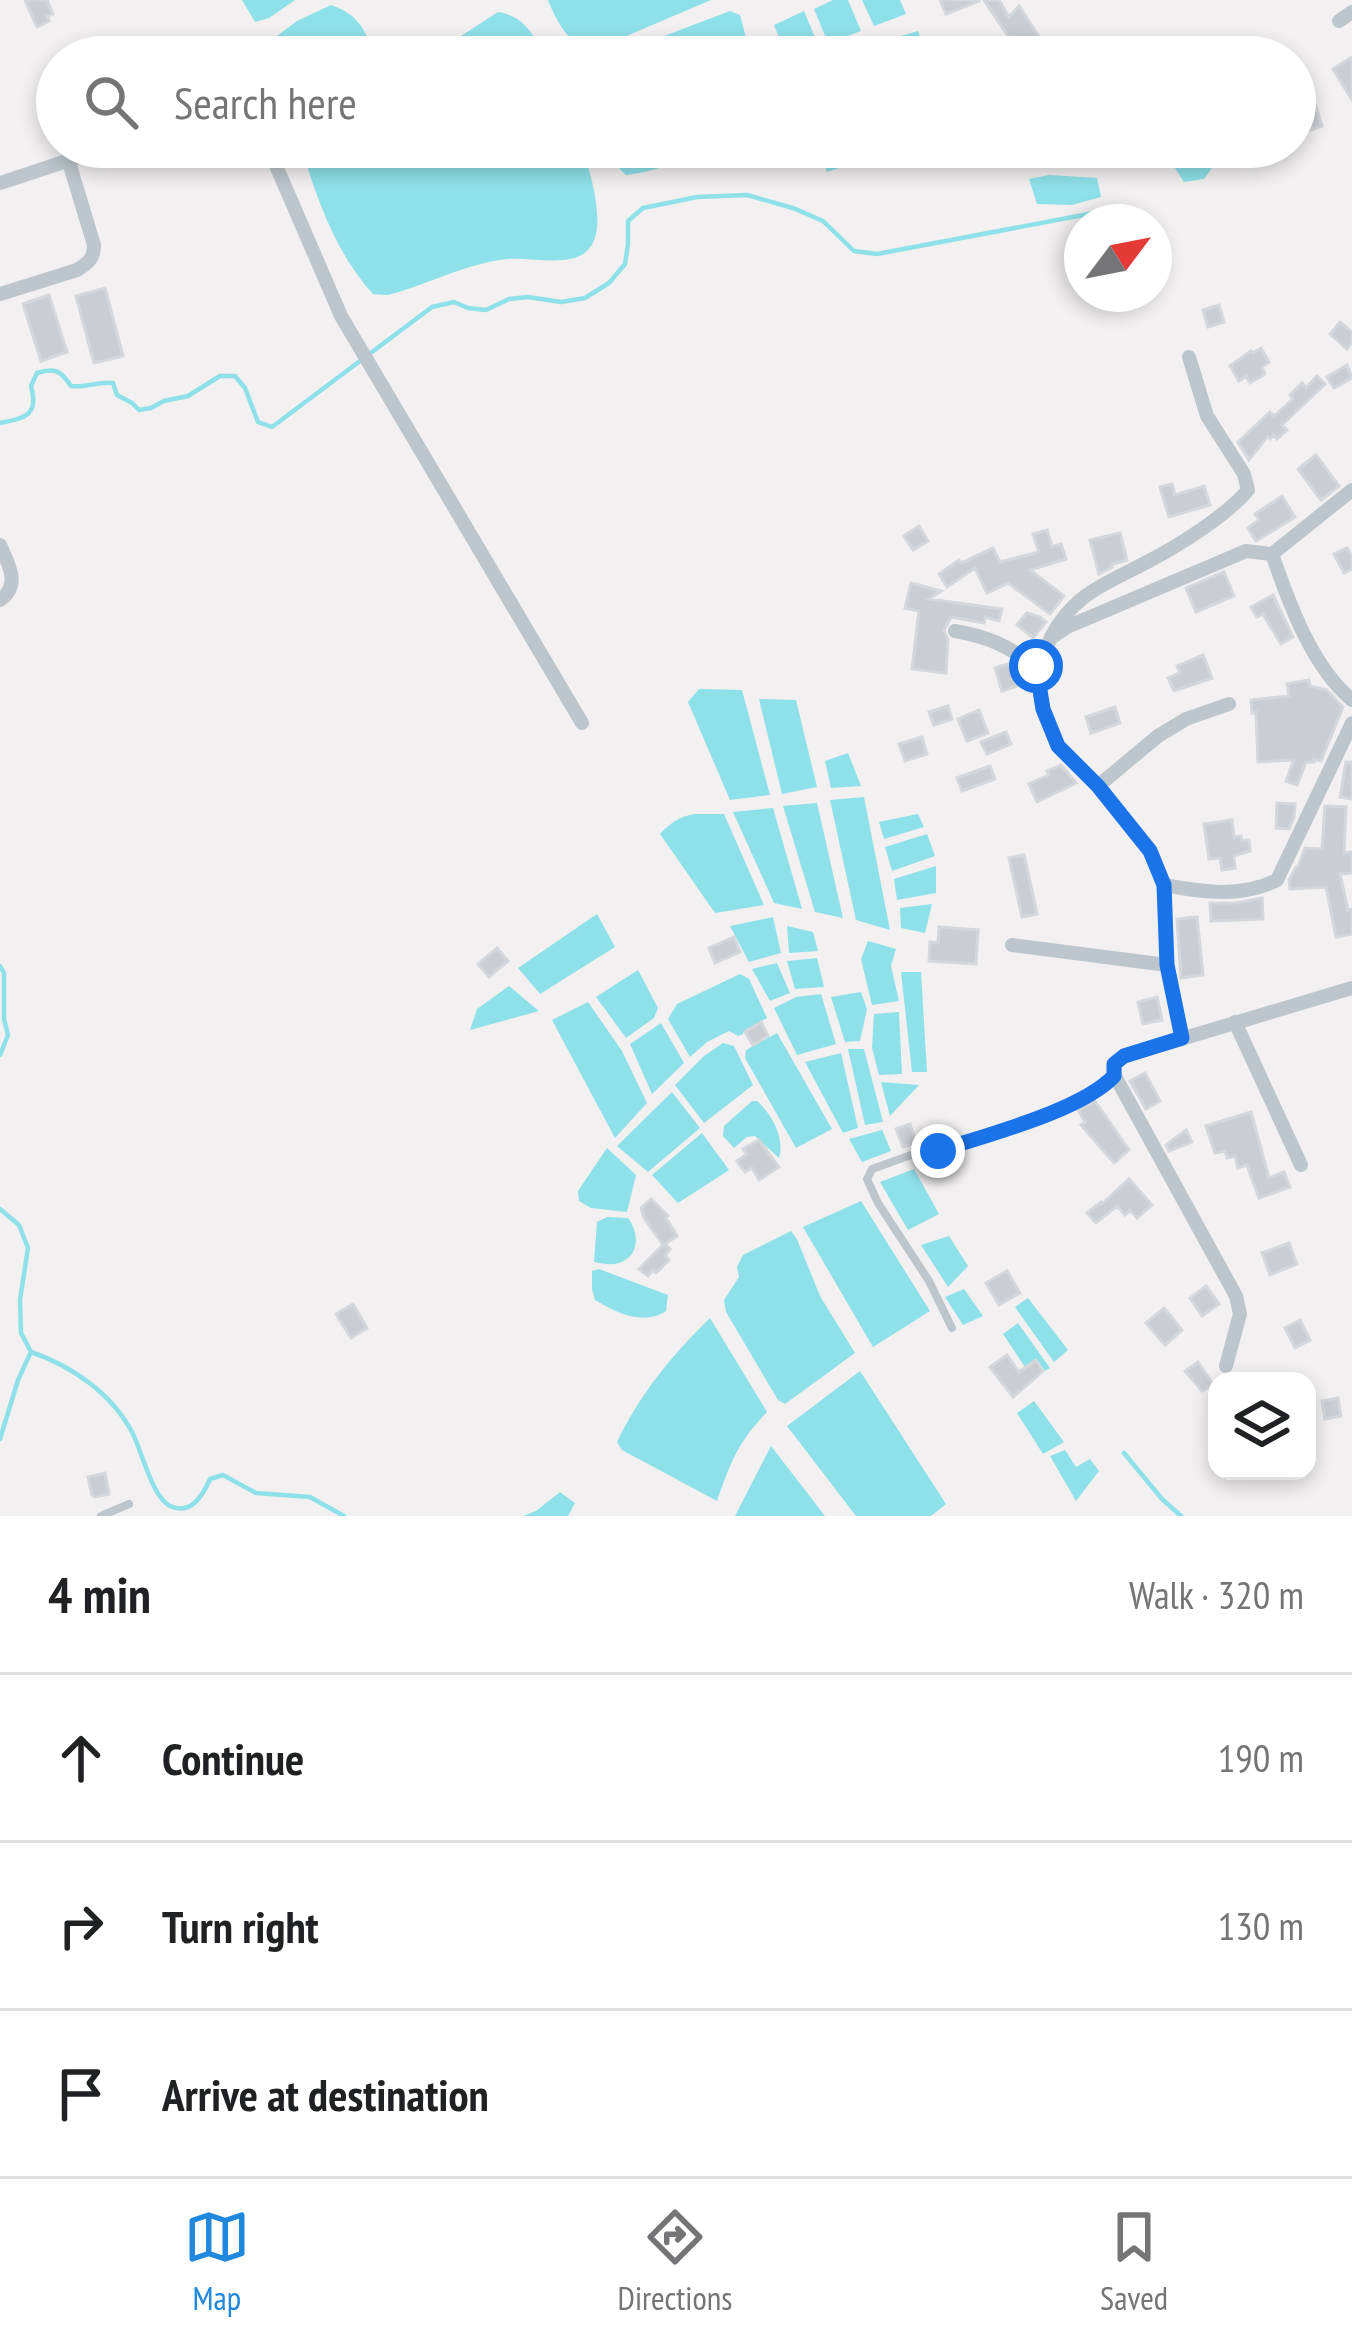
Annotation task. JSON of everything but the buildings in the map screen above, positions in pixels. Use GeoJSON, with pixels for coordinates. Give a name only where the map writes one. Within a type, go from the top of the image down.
{"type":"FeatureCollection","features":[{"type":"Feature","properties":{"kind":"street"},"geometry":{"type":"LineString","coordinates":[[0,183],[42,168]]}},
{"type":"Feature","properties":{"kind":"street"},"geometry":{"type":"LineString","coordinates":[[0,294],[77,270],[94,254],[71,168]]}},
{"type":"Feature","properties":{"kind":"street"},"geometry":{"type":"LineString","coordinates":[[277,168],[341,316],[582,723]]}},
{"type":"Feature","properties":{"kind":"street"},"geometry":{"type":"LineString","coordinates":[[1182,1038],[1167,965],[1164,885],[1150,851],[1098,786],[1058,746],[1043,709],[1036,666],[1074,603],[1233,508],[1248,490],[1244,474],[1207,416],[1189,357]]}},
{"type":"Feature","properties":{"kind":"street"},"geometry":{"type":"LineString","coordinates":[[1051,638],[1246,550],[1272,554],[1352,490]]}},
{"type":"Feature","properties":{"kind":"street"},"geometry":{"type":"LineString","coordinates":[[0,545],[13,585],[0,600]]}},
{"type":"Feature","properties":{"kind":"street"},"geometry":{"type":"LineString","coordinates":[[1272,554],[1287,599],[1315,652],[1334,685],[1352,700]]}},
{"type":"Feature","properties":{"kind":"street"},"geometry":{"type":"LineString","coordinates":[[955,631],[986,636],[1036,666]]}},
{"type":"Feature","properties":{"kind":"street"},"geometry":{"type":"LineString","coordinates":[[1098,786],[1158,736],[1186,719],[1229,704]]}},
{"type":"Feature","properties":{"kind":"street"},"geometry":{"type":"LineString","coordinates":[[1164,885],[1228,892],[1258,889],[1277,880],[1352,723]]}},
{"type":"Feature","properties":{"kind":"street"},"geometry":{"type":"LineString","coordinates":[[1012,945],[1167,965]]}},
{"type":"Feature","properties":{"kind":"street"},"geometry":{"type":"LineString","coordinates":[[1226,1366],[1240,1314],[1236,1296],[1114,1076],[1114,1064],[1124,1056],[1352,988]]}},
{"type":"Feature","properties":{"kind":"street"},"geometry":{"type":"LineString","coordinates":[[1235,1022],[1301,1165]]}},
{"type":"Feature","properties":{"kind":"lane"},"geometry":{"type":"LineString","coordinates":[[952,1328],[929,1281],[878,1203],[867,1179],[872,1168],[938,1151],[1072,1105],[1102,1090],[1114,1076]]}},
{"type":"Feature","properties":{"kind":"lane"},"geometry":{"type":"LineString","coordinates":[[101,1516],[128,1504]]}},
{"type":"Feature","properties":{"kind":"water"},"geometry":{"type":"Polygon","coordinates":[[[242,0],[295,0],[255,22],[242,0]]]}},
{"type":"Feature","properties":{"kind":"water"},"geometry":{"type":"Polygon","coordinates":[[[548,0],[711,0],[626,36],[569,36],[548,0]]]}},
{"type":"Feature","properties":{"kind":"water"},"geometry":{"type":"Polygon","coordinates":[[[833,0],[848,0],[861,31],[825,36],[814,9],[833,0]]]}},
{"type":"Feature","properties":{"kind":"water"},"geometry":{"type":"Polygon","coordinates":[[[862,0],[900,0],[906,14],[874,26],[862,0]]]}},
{"type":"Feature","properties":{"kind":"water"},"geometry":{"type":"Polygon","coordinates":[[[331,5],[351,15],[366,36],[277,36],[331,5]]]}},
{"type":"Feature","properties":{"kind":"water"},"geometry":{"type":"Polygon","coordinates":[[[730,11],[740,15],[746,36],[664,36],[730,11]]]}},
{"type":"Feature","properties":{"kind":"water"},"geometry":{"type":"Polygon","coordinates":[[[804,11],[814,36],[778,36],[774,25],[804,11]]]}},
{"type":"Feature","properties":{"kind":"water"},"geometry":{"type":"Polygon","coordinates":[[[498,12],[522,22],[533,36],[461,36],[498,12]]]}},
{"type":"Feature","properties":{"kind":"water"},"geometry":{"type":"Polygon","coordinates":[[[308,168],[588,168],[597,226],[587,251],[574,258],[492,261],[388,295],[373,294],[338,244],[308,168]]]}},
{"type":"Feature","properties":{"kind":"water"},"geometry":{"type":"Polygon","coordinates":[[[619,168],[658,168],[626,175],[619,168]]]}},
{"type":"Feature","properties":{"kind":"water"},"geometry":{"type":"Polygon","coordinates":[[[1175,168],[1212,168],[1204,179],[1184,182],[1175,168]]]}},
{"type":"Feature","properties":{"kind":"water"},"geometry":{"type":"Polygon","coordinates":[[[1049,175],[1097,178],[1101,197],[1076,204],[1037,204],[1029,179],[1049,175]]]}},
{"type":"Feature","properties":{"kind":"water"},"geometry":{"type":"Polygon","coordinates":[[[699,689],[742,690],[770,795],[730,800],[688,702],[699,689]]]}},
{"type":"Feature","properties":{"kind":"water"},"geometry":{"type":"Polygon","coordinates":[[[759,699],[796,700],[817,787],[782,794],[759,699]]]}},
{"type":"Feature","properties":{"kind":"water"},"geometry":{"type":"Polygon","coordinates":[[[848,753],[861,786],[831,788],[825,761],[848,753]]]}},
{"type":"Feature","properties":{"kind":"water"},"geometry":{"type":"Polygon","coordinates":[[[864,797],[890,930],[856,920],[830,800],[864,797]]]}},
{"type":"Feature","properties":{"kind":"water"},"geometry":{"type":"Polygon","coordinates":[[[817,803],[843,918],[815,912],[783,806],[817,803]]]}},
{"type":"Feature","properties":{"kind":"water"},"geometry":{"type":"Polygon","coordinates":[[[773,808],[802,909],[774,903],[733,812],[773,808]]]}},
{"type":"Feature","properties":{"kind":"water"},"geometry":{"type":"Polygon","coordinates":[[[694,814],[724,814],[764,905],[715,913],[660,834],[694,814]]]}},
{"type":"Feature","properties":{"kind":"water"},"geometry":{"type":"Polygon","coordinates":[[[918,814],[924,827],[884,839],[879,822],[918,814]]]}},
{"type":"Feature","properties":{"kind":"water"},"geometry":{"type":"Polygon","coordinates":[[[927,834],[935,856],[892,871],[885,847],[927,834]]]}},
{"type":"Feature","properties":{"kind":"water"},"geometry":{"type":"Polygon","coordinates":[[[936,866],[936,893],[897,900],[894,879],[936,866]]]}},
{"type":"Feature","properties":{"kind":"water"},"geometry":{"type":"Polygon","coordinates":[[[932,904],[925,933],[901,928],[900,908],[932,904]]]}},
{"type":"Feature","properties":{"kind":"water"},"geometry":{"type":"Polygon","coordinates":[[[597,914],[615,947],[540,994],[518,968],[597,914]]]}},
{"type":"Feature","properties":{"kind":"water"},"geometry":{"type":"Polygon","coordinates":[[[773,917],[781,953],[749,962],[730,926],[773,917]]]}},
{"type":"Feature","properties":{"kind":"water"},"geometry":{"type":"Polygon","coordinates":[[[787,926],[813,932],[818,951],[789,953],[787,926]]]}},
{"type":"Feature","properties":{"kind":"water"},"geometry":{"type":"Polygon","coordinates":[[[868,941],[896,949],[891,966],[899,1001],[872,1005],[861,959],[868,941]]]}},
{"type":"Feature","properties":{"kind":"water"},"geometry":{"type":"Polygon","coordinates":[[[817,958],[824,987],[795,989],[787,961],[817,958]]]}},
{"type":"Feature","properties":{"kind":"water"},"geometry":{"type":"Polygon","coordinates":[[[777,963],[790,993],[770,1001],[752,969],[777,963]]]}},
{"type":"Feature","properties":{"kind":"water"},"geometry":{"type":"Polygon","coordinates":[[[638,970],[658,1008],[654,1018],[626,1038],[596,997],[638,970]]]}},
{"type":"Feature","properties":{"kind":"water"},"geometry":{"type":"Polygon","coordinates":[[[901,972],[921,972],[927,1072],[912,1072],[901,972]]]}},
{"type":"Feature","properties":{"kind":"water"},"geometry":{"type":"Polygon","coordinates":[[[740,974],[749,979],[767,1018],[738,1036],[729,1031],[707,1042],[690,1057],[668,1019],[677,1004],[740,974]]]}},
{"type":"Feature","properties":{"kind":"water"},"geometry":{"type":"Polygon","coordinates":[[[509,986],[539,1011],[470,1030],[477,1009],[509,986]]]}},
{"type":"Feature","properties":{"kind":"water"},"geometry":{"type":"Polygon","coordinates":[[[861,992],[867,1009],[860,1041],[845,1042],[831,997],[861,992]]]}},
{"type":"Feature","properties":{"kind":"water"},"geometry":{"type":"Polygon","coordinates":[[[821,994],[836,1044],[797,1055],[774,1008],[796,997],[821,994]]]}},
{"type":"Feature","properties":{"kind":"water"},"geometry":{"type":"Polygon","coordinates":[[[588,1002],[622,1051],[647,1103],[615,1138],[552,1020],[588,1002]]]}},
{"type":"Feature","properties":{"kind":"water"},"geometry":{"type":"Polygon","coordinates":[[[899,1012],[902,1074],[879,1075],[872,1048],[874,1014],[899,1012]]]}},
{"type":"Feature","properties":{"kind":"water"},"geometry":{"type":"Polygon","coordinates":[[[661,1023],[684,1063],[652,1094],[630,1044],[661,1023]]]}},
{"type":"Feature","properties":{"kind":"water"},"geometry":{"type":"Polygon","coordinates":[[[777,1033],[832,1129],[796,1148],[745,1058],[746,1050],[777,1033]]]}},
{"type":"Feature","properties":{"kind":"water"},"geometry":{"type":"Polygon","coordinates":[[[723,1043],[734,1046],[753,1085],[704,1123],[675,1085],[723,1043]]]}},
{"type":"Feature","properties":{"kind":"water"},"geometry":{"type":"Polygon","coordinates":[[[848,1049],[864,1049],[883,1122],[865,1125],[848,1049]]]}},
{"type":"Feature","properties":{"kind":"water"},"geometry":{"type":"Polygon","coordinates":[[[841,1053],[858,1128],[843,1133],[805,1062],[841,1053]]]}},
{"type":"Feature","properties":{"kind":"water"},"geometry":{"type":"Polygon","coordinates":[[[881,1082],[919,1085],[890,1116],[881,1082]]]}},
{"type":"Feature","properties":{"kind":"water"},"geometry":{"type":"Polygon","coordinates":[[[672,1092],[700,1128],[648,1172],[617,1146],[672,1092]]]}},
{"type":"Feature","properties":{"kind":"water"},"geometry":{"type":"Polygon","coordinates":[[[757,1101],[776,1127],[779,1158],[755,1136],[734,1148],[723,1136],[724,1126],[757,1101]]]}},
{"type":"Feature","properties":{"kind":"water"},"geometry":{"type":"Polygon","coordinates":[[[882,1130],[891,1151],[862,1162],[849,1139],[882,1130]]]}},
{"type":"Feature","properties":{"kind":"water"},"geometry":{"type":"Polygon","coordinates":[[[702,1133],[729,1170],[678,1203],[652,1175],[702,1133]]]}},
{"type":"Feature","properties":{"kind":"water"},"geometry":{"type":"Polygon","coordinates":[[[607,1148],[636,1175],[627,1212],[591,1208],[579,1201],[578,1191],[607,1148]]]}},
{"type":"Feature","properties":{"kind":"water"},"geometry":{"type":"Polygon","coordinates":[[[914,1169],[939,1214],[908,1230],[880,1182],[914,1169]]]}},
{"type":"Feature","properties":{"kind":"water"},"geometry":{"type":"Polygon","coordinates":[[[861,1201],[930,1311],[873,1347],[803,1227],[861,1201]]]}},
{"type":"Feature","properties":{"kind":"water"},"geometry":{"type":"Polygon","coordinates":[[[607,1217],[628,1218],[635,1232],[633,1252],[614,1264],[594,1262],[597,1222],[607,1217]]]}},
{"type":"Feature","properties":{"kind":"water"},"geometry":{"type":"Polygon","coordinates":[[[791,1231],[820,1296],[855,1353],[785,1404],[778,1400],[726,1312],[724,1300],[739,1277],[737,1267],[743,1255],[791,1231]]]}},
{"type":"Feature","properties":{"kind":"water"},"geometry":{"type":"Polygon","coordinates":[[[949,1236],[968,1266],[948,1287],[921,1245],[949,1236]]]}},
{"type":"Feature","properties":{"kind":"water"},"geometry":{"type":"Polygon","coordinates":[[[599,1269],[668,1295],[666,1311],[639,1318],[595,1300],[592,1271],[599,1269]]]}},
{"type":"Feature","properties":{"kind":"water"},"geometry":{"type":"Polygon","coordinates":[[[964,1289],[983,1316],[963,1325],[945,1297],[964,1289]]]}},
{"type":"Feature","properties":{"kind":"water"},"geometry":{"type":"Polygon","coordinates":[[[1028,1298],[1068,1350],[1054,1362],[1015,1307],[1028,1298]]]}},
{"type":"Feature","properties":{"kind":"water"},"geometry":{"type":"Polygon","coordinates":[[[710,1318],[767,1412],[736,1453],[717,1501],[622,1450],[617,1442],[658,1376],[710,1318]]]}},
{"type":"Feature","properties":{"kind":"water"},"geometry":{"type":"Polygon","coordinates":[[[1018,1323],[1050,1368],[1045,1371],[1036,1359],[1025,1367],[1003,1334],[1018,1323]]]}},
{"type":"Feature","properties":{"kind":"water"},"geometry":{"type":"Polygon","coordinates":[[[860,1371],[946,1504],[931,1516],[856,1516],[787,1426],[860,1371]]]}},
{"type":"Feature","properties":{"kind":"water"},"geometry":{"type":"Polygon","coordinates":[[[1034,1401],[1064,1442],[1043,1454],[1017,1413],[1034,1401]]]}},
{"type":"Feature","properties":{"kind":"water"},"geometry":{"type":"Polygon","coordinates":[[[771,1446],[825,1516],[735,1516],[771,1446]]]}},
{"type":"Feature","properties":{"kind":"water"},"geometry":{"type":"Polygon","coordinates":[[[1065,1450],[1076,1467],[1090,1459],[1099,1471],[1076,1501],[1050,1456],[1065,1450]]]}},
{"type":"Feature","properties":{"kind":"water"},"geometry":{"type":"Polygon","coordinates":[[[560,1492],[575,1503],[568,1516],[523,1516],[536,1511],[560,1492]]]}},
{"type":"Feature","properties":{"kind":"waterway"},"geometry":{"type":"LineString","coordinates":[[0,423],[28,414],[33,403],[31,386],[37,373],[48,370],[61,374],[71,386],[113,383],[117,395],[139,410],[188,396],[220,376],[235,376],[258,422],[272,427],[432,307],[454,302],[486,310],[509,299],[561,302],[585,298],[609,283],[625,264],[628,221],[643,208],[697,197],[747,195],[793,208],[823,221],[854,251],[877,254],[1064,219]]}},
{"type":"Feature","properties":{"kind":"waterway"},"geometry":{"type":"LineString","coordinates":[[0,966],[8,1035],[0,1055]]}},
{"type":"Feature","properties":{"kind":"waterway"},"geometry":{"type":"LineString","coordinates":[[0,1209],[19,1225],[28,1248],[20,1300],[21,1333],[31,1352],[75,1373],[113,1405],[132,1432],[164,1501],[177,1508],[190,1506],[210,1479],[223,1475],[256,1493],[310,1497],[344,1516]]}},
{"type":"Feature","properties":{"kind":"waterway"},"geometry":{"type":"LineString","coordinates":[[0,1439],[30,1354]]}},
{"type":"Feature","properties":{"kind":"waterway"},"geometry":{"type":"LineString","coordinates":[[1124,1453],[1181,1516]]}},
{"type":"Feature","properties":{"kind":"route"},"geometry":{"type":"LineString","coordinates":[[938,1151],[1072,1105],[1102,1090],[1114,1076],[1114,1064],[1124,1056],[1182,1038],[1167,965],[1164,885],[1150,851],[1098,786],[1058,746],[1043,709],[1036,666]]}}]}
